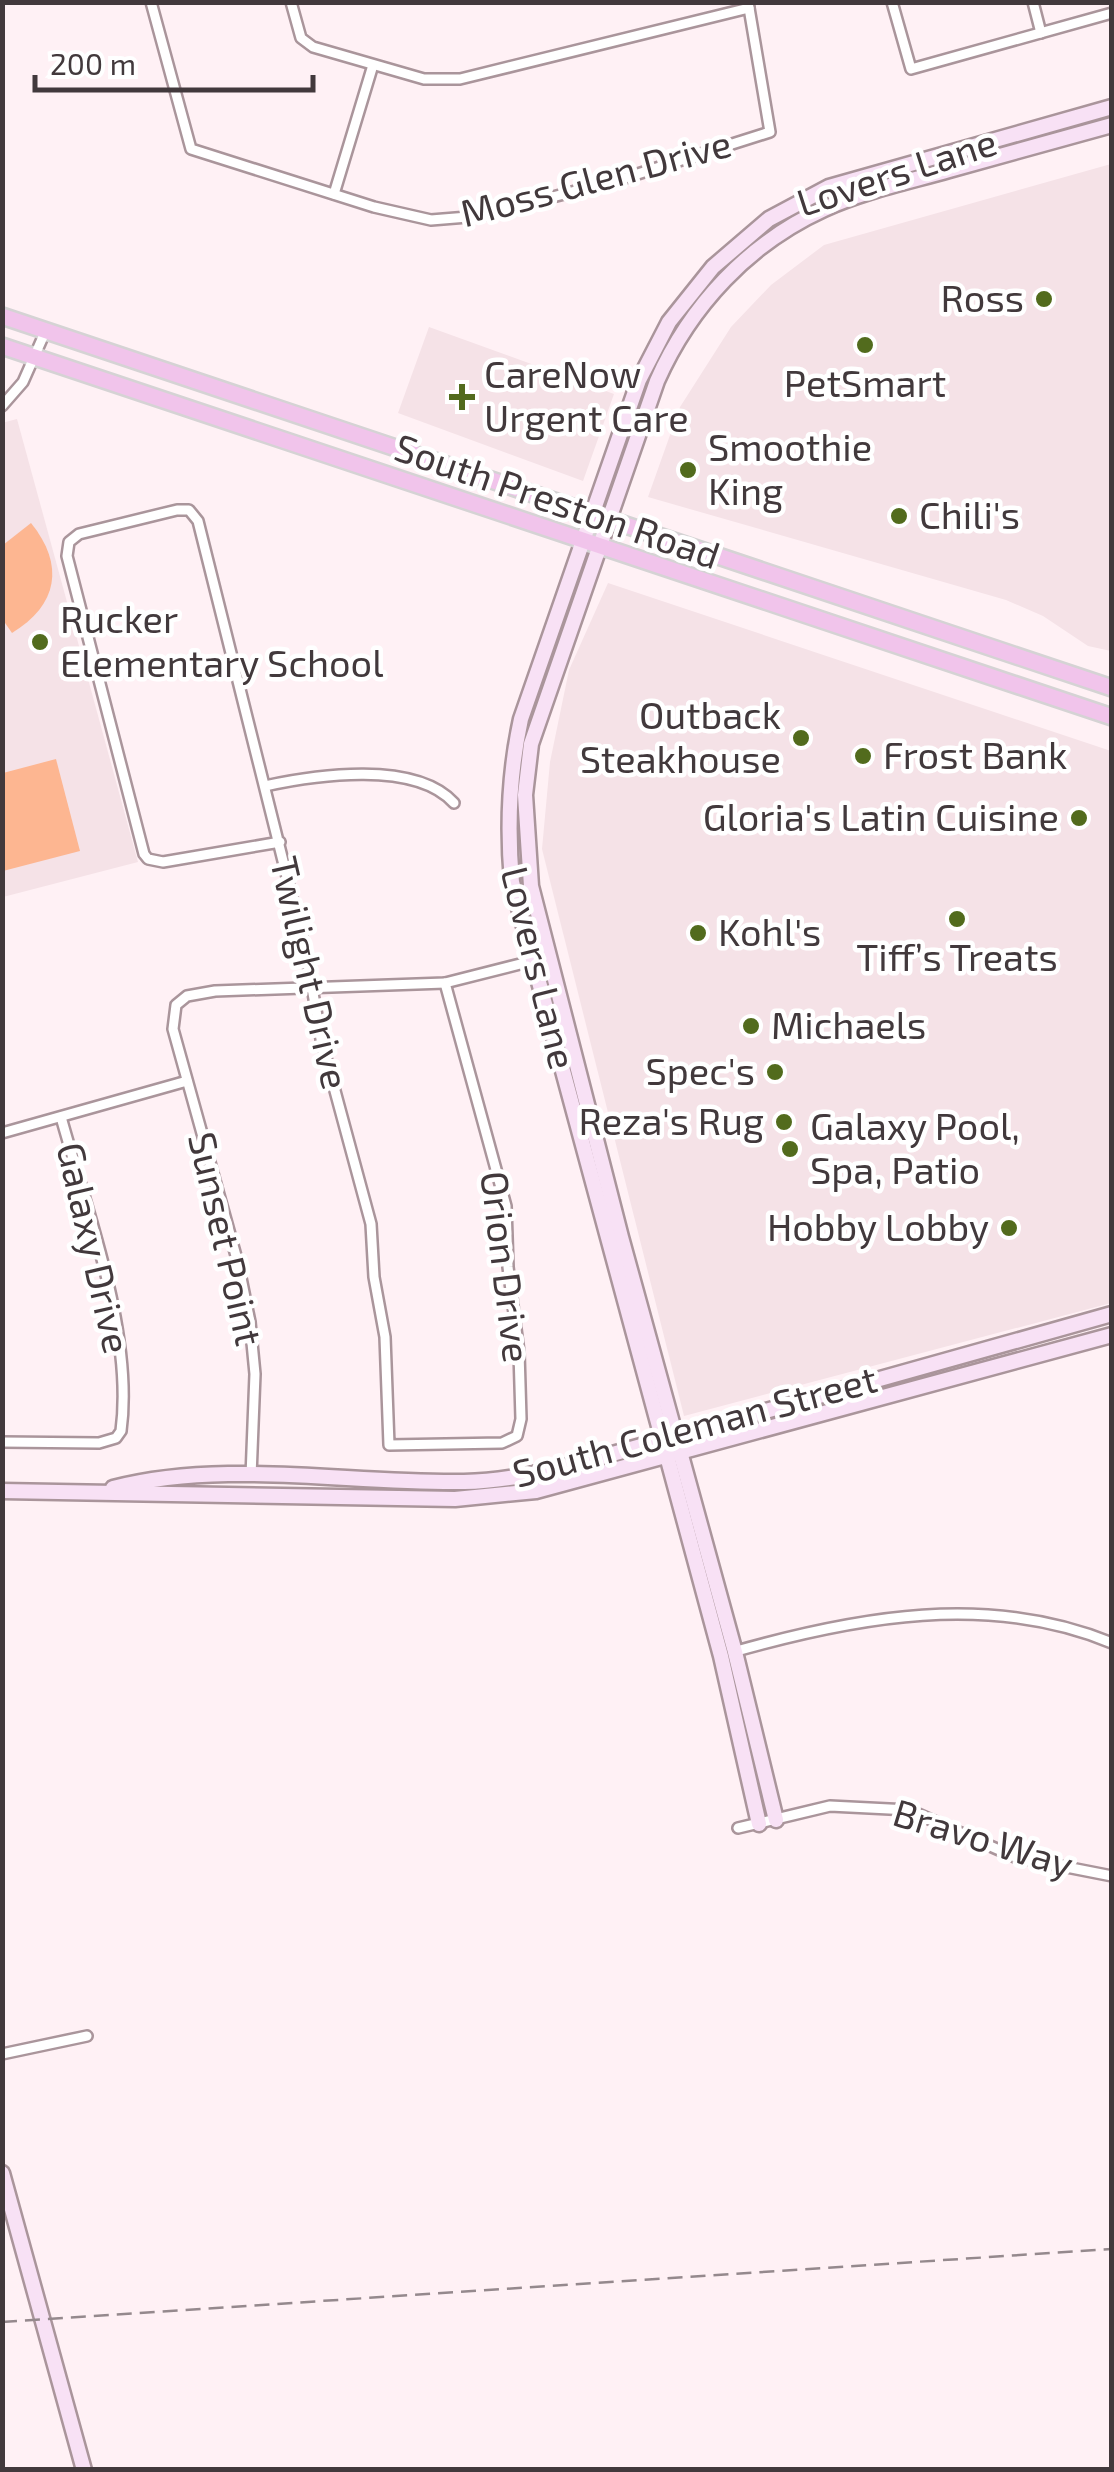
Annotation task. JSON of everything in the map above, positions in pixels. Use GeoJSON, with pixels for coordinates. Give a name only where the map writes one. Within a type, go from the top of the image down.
{"type":"FeatureCollection","features":[{"type":"Feature","properties":{"kind":"main road","name":"South Preston Road"},"geometry":{"type":"LineString","coordinates":[[2,316],[1112,688]]}},
{"type":"Feature","properties":{"kind":"main road","name":"South Preston Road"},"geometry":{"type":"LineString","coordinates":[[2,346],[1112,717]]}},
{"type":"Feature","properties":{"kind":"street","name":"Moss Glen Drive"},"geometry":{"type":"LineString","coordinates":[[150,2],[191,148],[431,220],[480,216],[625,178],[770,132],[749,6]]}},
{"type":"Feature","properties":{"kind":"street"},"geometry":{"type":"LineString","coordinates":[[291,2],[301,38],[313,47],[424,79],[460,79],[749,6]]}},
{"type":"Feature","properties":{"kind":"street"},"geometry":{"type":"LineString","coordinates":[[892,2],[911,69],[1112,13]]}},
{"type":"Feature","properties":{"kind":"street"},"geometry":{"type":"LineString","coordinates":[[1033,2],[1041,33]]}},
{"type":"Feature","properties":{"kind":"street"},"geometry":{"type":"LineString","coordinates":[[334,194],[374,65]]}},
{"type":"Feature","properties":{"kind":"street","name":"Lovers Lane"},"geometry":{"type":"LineString","coordinates":[[776,1820],[512,882],[506,827],[513,754],[521,719],[628,408],[658,339],[706,274],[758,227],[793,204],[839,184],[1112,108]]}},
{"type":"Feature","properties":{"kind":"street","name":"Lovers Lane"},"geometry":{"type":"LineString","coordinates":[[615,1239],[531,886],[525,795],[531,744],[666,361],[712,294],[754,252],[798,222],[841,202],[1112,125]]}},
{"type":"Feature","properties":{"kind":"street"},"geometry":{"type":"LineString","coordinates":[[2,406],[24,382],[46,330]]}},
{"type":"Feature","properties":{"kind":"street","name":"Twilight Drive"},"geometry":{"type":"LineString","coordinates":[[280,842],[163,862],[148,860],[141,846],[67,556],[69,542],[79,534],[177,510],[188,510],[198,521],[280,842],[321,1039],[371,1224],[374,1277],[384,1337],[389,1445]]}},
{"type":"Feature","properties":{"kind":"street"},"geometry":{"type":"LineString","coordinates":[[265,786],[306,777],[376,774],[426,785],[445,793],[454,803]]}},
{"type":"Feature","properties":{"kind":"street"},"geometry":{"type":"LineString","coordinates":[[313,988],[445,983],[549,957]]}},
{"type":"Feature","properties":{"kind":"street","name":"Orion Drive"},"geometry":{"type":"LineString","coordinates":[[389,1445],[502,1443],[517,1436],[521,1419],[506,1206],[445,983]]}},
{"type":"Feature","properties":{"kind":"street","name":"Sunset Point"},"geometry":{"type":"LineString","coordinates":[[251,1476],[255,1374],[250,1322],[238,1263],[173,1029],[176,1005],[187,996],[215,991],[313,988]]}},
{"type":"Feature","properties":{"kind":"street"},"geometry":{"type":"LineString","coordinates":[[2,1133],[187,1082]]}},
{"type":"Feature","properties":{"kind":"street","name":"Galaxy Drive"},"geometry":{"type":"LineString","coordinates":[[2,1442],[99,1443],[116,1438],[121,1431],[123,1404],[116,1324],[61,1117]]}},
{"type":"Feature","properties":{"kind":"street"},"geometry":{"type":"LineString","coordinates":[[1108,1316],[1110,1335]]}},
{"type":"Feature","properties":{"kind":"street","name":"South Coleman Street"},"geometry":{"type":"LineString","coordinates":[[92,1493],[153,1478],[251,1476],[466,1482],[511,1478],[577,1464],[1108,1316]]}},
{"type":"Feature","properties":{"kind":"street","name":"South Coleman Street"},"geometry":{"type":"LineString","coordinates":[[2,1491],[455,1499],[536,1490],[1110,1335]]}},
{"type":"Feature","properties":{"kind":"street"},"geometry":{"type":"LineString","coordinates":[[885,1376],[889,1395]]}},
{"type":"Feature","properties":{"kind":"street"},"geometry":{"type":"LineString","coordinates":[[250,1496],[251,1476]]}},
{"type":"Feature","properties":{"kind":"street"},"geometry":{"type":"LineString","coordinates":[[728,1654],[825,1627],[925,1615],[1013,1617],[1086,1633],[1112,1644]]}},
{"type":"Feature","properties":{"kind":"street","name":"Lovers Lane"},"geometry":{"type":"LineString","coordinates":[[728,1654],[759,1824]]}},
{"type":"Feature","properties":{"kind":"street","name":"Bravo Way"},"geometry":{"type":"LineString","coordinates":[[738,1828],[830,1806],[909,1810],[1015,1856],[1112,1876]]}},
{"type":"Feature","properties":{"kind":"street"},"geometry":{"type":"LineString","coordinates":[[2,2054],[87,2036]]}},
{"type":"Feature","properties":{"kind":"street"},"geometry":{"type":"LineString","coordinates":[[2,2173],[84,2470]]}},
{"type":"Feature","properties":{"kind":"shaded area"},"geometry":{"type":"Polygon","coordinates":[[[1111,164],[1111,651],[1088,646],[1043,616],[1006,600],[648,497],[680,407],[731,327],[771,285],[824,245],[1111,164]]]}},
{"type":"Feature","properties":{"kind":"shaded area"},"geometry":{"type":"Polygon","coordinates":[[[429,327],[614,394],[583,481],[398,413],[429,327]]]}},
{"type":"Feature","properties":{"kind":"shaded area","name":"Rucker Elementary School"},"geometry":{"type":"Polygon","coordinates":[[[17,419],[138,862],[3,897],[2,423],[17,419]]]}},
{"type":"Feature","properties":{"kind":"shaded area"},"geometry":{"type":"Polygon","coordinates":[[[31,523],[49,554],[52,583],[39,610],[12,633],[3,620],[3,545],[31,523]]]}},
{"type":"Feature","properties":{"kind":"shaded area"},"geometry":{"type":"Polygon","coordinates":[[[608,583],[1111,751],[1111,1303],[684,1416],[542,849],[550,762],[569,670],[608,583]]]}},
{"type":"Feature","properties":{"kind":"shaded area"},"geometry":{"type":"Polygon","coordinates":[[[56,759],[80,851],[3,871],[3,773],[56,759]]]}},
{"type":"Feature","properties":{"kind":"railway"},"geometry":{"type":"LineString","coordinates":[[2,2322],[1112,2249]]}},
{"type":"Feature","properties":{"kind":"place","name":"Ross"},"geometry":{"type":"Point","coordinates":[1044,299]}},
{"type":"Feature","properties":{"kind":"place","name":"PetSmart"},"geometry":{"type":"Point","coordinates":[865,345]}},
{"type":"Feature","properties":{"kind":"place","name":"CareNow Urgent Care"},"geometry":{"type":"Point","coordinates":[462,397]}},
{"type":"Feature","properties":{"kind":"place","name":"Smoothie King"},"geometry":{"type":"Point","coordinates":[688,470]}},
{"type":"Feature","properties":{"kind":"place","name":"Chili's"},"geometry":{"type":"Point","coordinates":[899,516]}},
{"type":"Feature","properties":{"kind":"place","name":"Rucker Elementary School"},"geometry":{"type":"Point","coordinates":[40,642]}},
{"type":"Feature","properties":{"kind":"place","name":"Outback Steakhouse"},"geometry":{"type":"Point","coordinates":[801,738]}},
{"type":"Feature","properties":{"kind":"place","name":"Frost Bank"},"geometry":{"type":"Point","coordinates":[863,756]}},
{"type":"Feature","properties":{"kind":"place","name":"Gloria's Latin Cuisine"},"geometry":{"type":"Point","coordinates":[1079,818]}},
{"type":"Feature","properties":{"kind":"place","name":"Tiff’s Treats"},"geometry":{"type":"Point","coordinates":[957,919]}},
{"type":"Feature","properties":{"kind":"place","name":"Kohl's"},"geometry":{"type":"Point","coordinates":[698,933]}},
{"type":"Feature","properties":{"kind":"place","name":"Michaels"},"geometry":{"type":"Point","coordinates":[751,1026]}},
{"type":"Feature","properties":{"kind":"place","name":"Spec's"},"geometry":{"type":"Point","coordinates":[775,1072]}},
{"type":"Feature","properties":{"kind":"place","name":"Reza's Rug"},"geometry":{"type":"Point","coordinates":[784,1122]}},
{"type":"Feature","properties":{"kind":"place","name":"Galaxy Pool, Spa, Patio"},"geometry":{"type":"Point","coordinates":[790,1149]}},
{"type":"Feature","properties":{"kind":"place","name":"Hobby Lobby"},"geometry":{"type":"Point","coordinates":[1009,1228]}}]}
